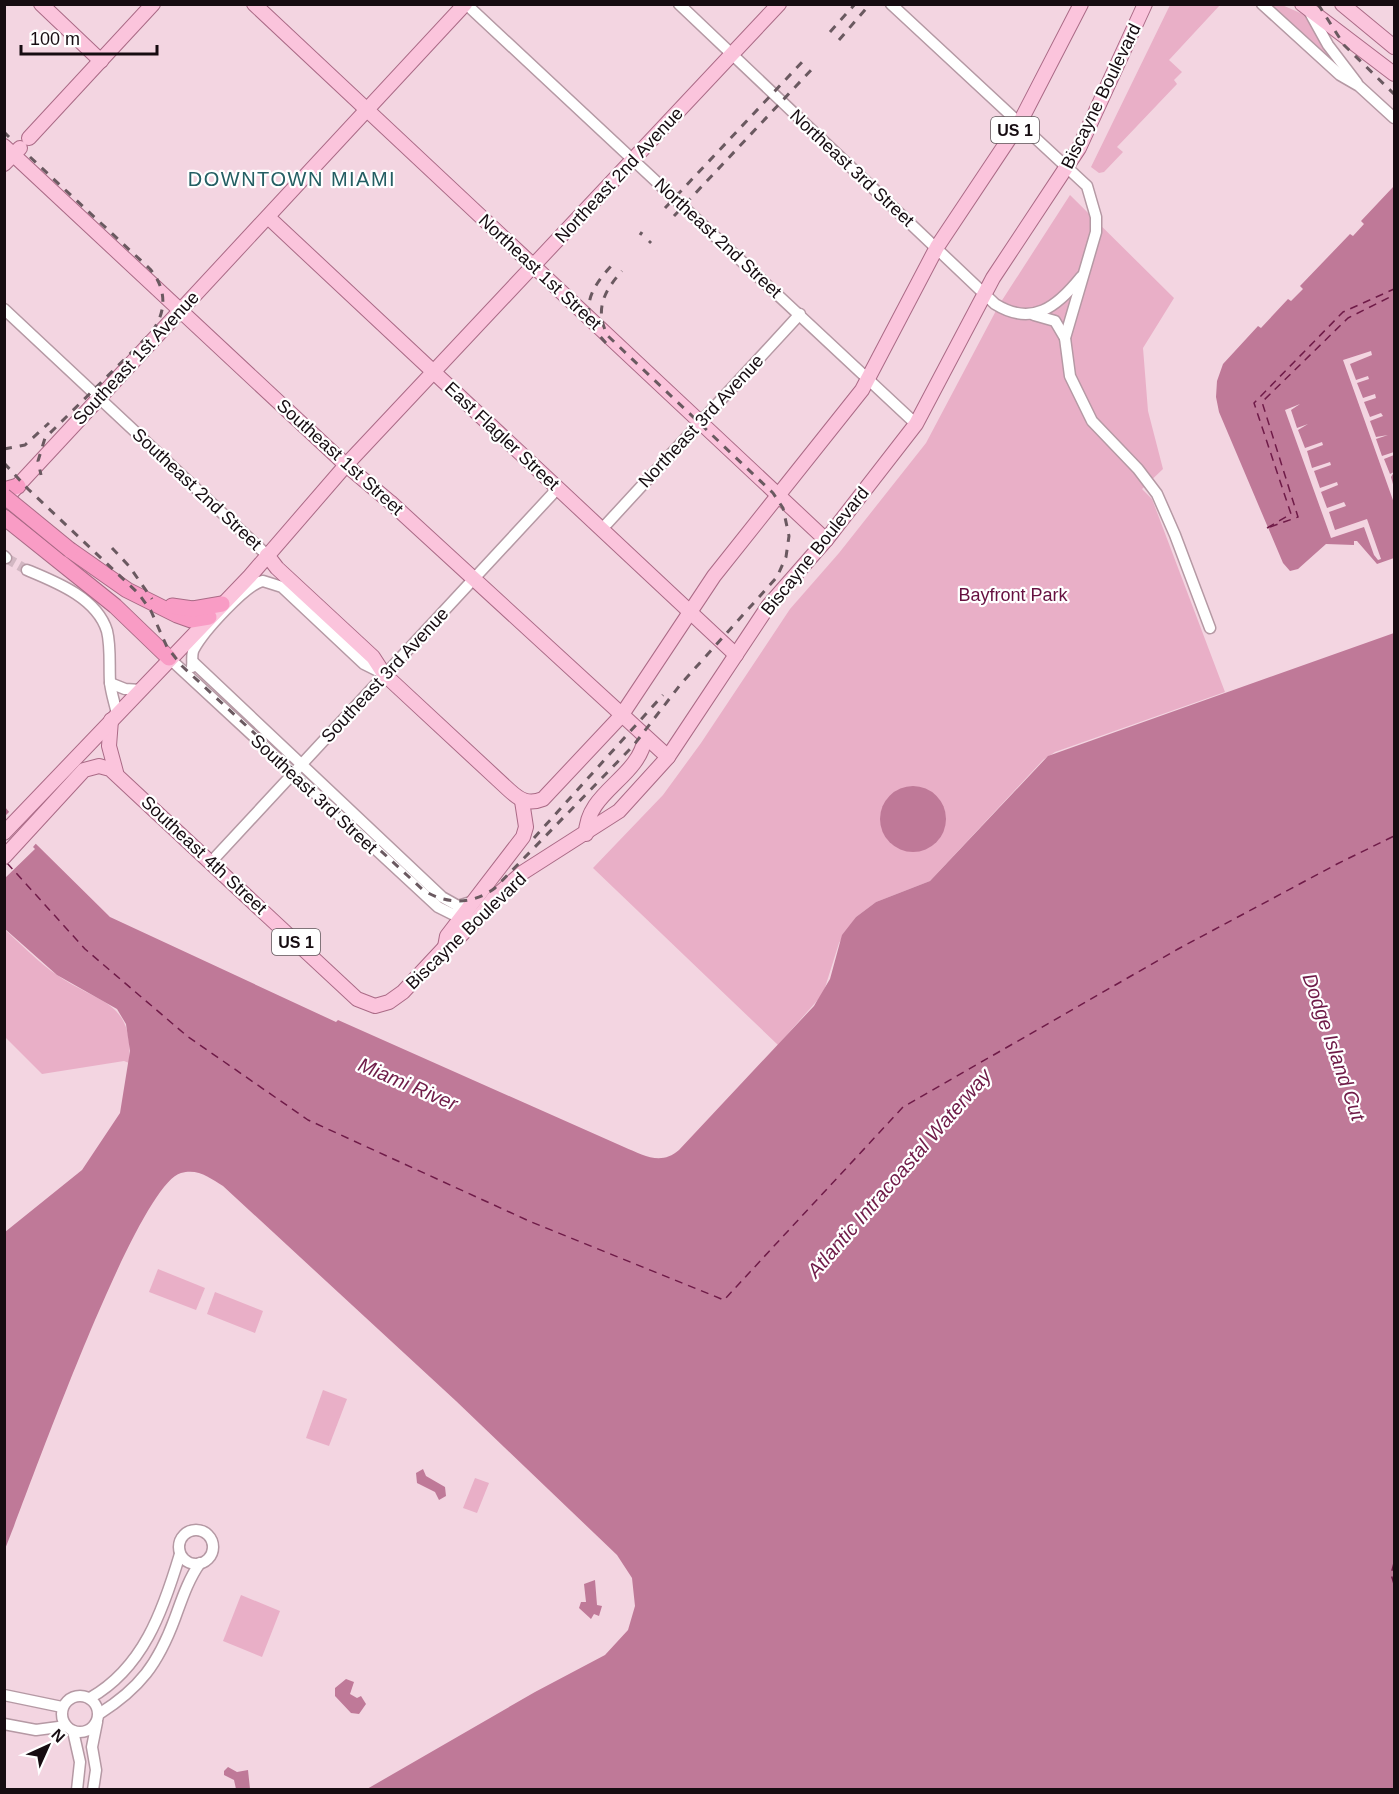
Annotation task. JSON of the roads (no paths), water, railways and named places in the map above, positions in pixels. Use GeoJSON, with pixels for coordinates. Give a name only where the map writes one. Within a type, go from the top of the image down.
{"type":"FeatureCollection","features":[{"type":"Feature","properties":{"kind":"highway"},"geometry":{"type":"LineString","coordinates":[[4,496],[70,550],[127,590],[191,620],[209,617]]}},
{"type":"Feature","properties":{"kind":"highway"},"geometry":{"type":"LineString","coordinates":[[4,517],[129,619],[169,658]]}},
{"type":"Feature","properties":{"kind":"highway"},"geometry":{"type":"LineString","coordinates":[[162,606],[193,609],[222,604]]}},
{"type":"Feature","properties":{"kind":"main road"},"geometry":{"type":"LineString","coordinates":[[41,4],[101,61]]}},
{"type":"Feature","properties":{"kind":"main road"},"geometry":{"type":"LineString","coordinates":[[14,150],[153,4]]}},
{"type":"Feature","properties":{"kind":"main road","name":"Northeast 1st Street"},"geometry":{"type":"LineString","coordinates":[[254,4],[826,540]]}},
{"type":"Feature","properties":{"kind":"main road","name":"Southeast 1st Avenue"},"geometry":{"type":"LineString","coordinates":[[4,500],[11,488],[99,398],[466,4]]}},
{"type":"Feature","properties":{"kind":"main road","name":"Northeast 2nd Avenue"},"geometry":{"type":"LineString","coordinates":[[55,789],[114,717],[222,604],[346,465],[779,4]]}},
{"type":"Feature","properties":{"kind":"main road","name":"US 1"},"geometry":{"type":"LineString","coordinates":[[522,801],[535,802],[548,795],[621,716],[720,567],[780,495],[869,380],[937,248],[1019,124],[1081,4]]}},
{"type":"Feature","properties":{"kind":"main road","name":"Biscayne Boulevard"},"geometry":{"type":"LineString","coordinates":[[375,1006],[389,1002],[403,992],[445,947],[456,940],[493,899],[522,873],[586,834],[624,807],[668,757],[776,596],[826,540],[916,424],[984,293],[1067,167],[1094,118],[1145,4]]}},
{"type":"Feature","properties":{"kind":"main road"},"geometry":{"type":"LineString","coordinates":[[1342,4],[1395,47]]}},
{"type":"Feature","properties":{"kind":"main road"},"geometry":{"type":"LineString","coordinates":[[1304,5],[1395,74]]}},
{"type":"Feature","properties":{"kind":"main road","name":"Southeast 1st Street"},"geometry":{"type":"LineString","coordinates":[[14,150],[180,310],[346,465],[390,502],[668,757]]}},
{"type":"Feature","properties":{"kind":"main road","name":"East Flagler Street"},"geometry":{"type":"LineString","coordinates":[[268,217],[736,655]]}},
{"type":"Feature","properties":{"kind":"main road","name":"Southeast 2nd Street"},"geometry":{"type":"LineString","coordinates":[[267,555],[277,568],[373,657],[384,675],[522,801]]}},
{"type":"Feature","properties":{"kind":"main road"},"geometry":{"type":"LineString","coordinates":[[114,717],[109,746],[116,772]]}},
{"type":"Feature","properties":{"kind":"main road"},"geometry":{"type":"LineString","coordinates":[[586,834],[590,811],[642,753],[645,738]]}},
{"type":"Feature","properties":{"kind":"main road"},"geometry":{"type":"LineString","coordinates":[[4,833],[55,789],[87,769],[99,766],[116,772]]}},
{"type":"Feature","properties":{"kind":"main road","name":"Southeast 4th Street"},"geometry":{"type":"LineString","coordinates":[[116,772],[357,999],[375,1006]]}},
{"type":"Feature","properties":{"kind":"main road"},"geometry":{"type":"LineString","coordinates":[[4,857],[55,789]]}},
{"type":"Feature","properties":{"kind":"main road"},"geometry":{"type":"LineString","coordinates":[[445,947],[447,936],[523,837],[526,827],[522,801]]}},
{"type":"Feature","properties":{"kind":"main road"},"geometry":{"type":"LineString","coordinates":[[466,912],[493,899]]}},
{"type":"Feature","properties":{"kind":"street","name":"Northeast 2nd Street"},"geometry":{"type":"LineString","coordinates":[[466,4],[916,424]]}},
{"type":"Feature","properties":{"kind":"street","name":"Northeast 3rd Street"},"geometry":{"type":"LineString","coordinates":[[679,4],[984,293],[1007,311],[1054,321],[1065,338]]}},
{"type":"Feature","properties":{"kind":"street"},"geometry":{"type":"LineString","coordinates":[[891,4],[1087,186],[1096,217],[1096,232],[1065,338],[1070,376],[1083,406],[1102,434],[1138,469],[1157,494],[1210,628]]}},
{"type":"Feature","properties":{"kind":"street"},"geometry":{"type":"LineString","coordinates":[[1262,4],[1340,75],[1359,86]]}},
{"type":"Feature","properties":{"kind":"street"},"geometry":{"type":"LineString","coordinates":[[1304,5],[1328,45],[1359,86],[1395,118]]}},
{"type":"Feature","properties":{"kind":"street"},"geometry":{"type":"LineString","coordinates":[[1033,315],[1061,299],[1083,275]]}},
{"type":"Feature","properties":{"kind":"street","name":"Southeast 2nd Street"},"geometry":{"type":"LineString","coordinates":[[4,309],[267,555]]}},
{"type":"Feature","properties":{"kind":"street","name":"Northeast 3rd Avenue"},"geometry":{"type":"LineString","coordinates":[[602,529],[800,314]]}},
{"type":"Feature","properties":{"kind":"street","name":"Southeast 3rd Avenue"},"geometry":{"type":"LineString","coordinates":[[211,862],[558,488]]}},
{"type":"Feature","properties":{"kind":"street"},"geometry":{"type":"LineString","coordinates":[[27,570],[60,585],[98,615],[108,636],[114,717]]}},
{"type":"Feature","properties":{"kind":"street","name":"Southeast 2nd Street"},"geometry":{"type":"LineString","coordinates":[[205,633],[253,585],[263,580],[282,587],[364,664],[384,675]]}},
{"type":"Feature","properties":{"kind":"street"},"geometry":{"type":"LineString","coordinates":[[187,639],[205,633]]}},
{"type":"Feature","properties":{"kind":"street"},"geometry":{"type":"LineString","coordinates":[[192,681],[192,652],[205,633]]}},
{"type":"Feature","properties":{"kind":"street","name":"Southeast 3rd Street"},"geometry":{"type":"LineString","coordinates":[[169,658],[438,907],[452,914],[466,912]]}},
{"type":"Feature","properties":{"kind":"street","name":"Southeast 3rd Street"},"geometry":{"type":"LineString","coordinates":[[193,662],[443,899],[458,906],[475,900]]}},
{"type":"Feature","properties":{"kind":"street"},"geometry":{"type":"LineString","coordinates":[[110,683],[125,689],[141,690]]}},
{"type":"Feature","properties":{"kind":"street"},"geometry":{"type":"LineString","coordinates":[[4,1724],[36,1730],[70,1729],[85,1732],[133,1689],[158,1658],[191,1578],[200,1563],[209,1557],[213,1546],[209,1536],[202,1530],[192,1530],[182,1536],[179,1544],[180,1554],[139,1655],[120,1678],[90,1698],[74,1696],[62,1707],[61,1714],[70,1729],[80,1762],[77,1790]]}},
{"type":"Feature","properties":{"kind":"street"},"geometry":{"type":"LineString","coordinates":[[180,1554],[190,1563],[200,1563]]}},
{"type":"Feature","properties":{"kind":"street"},"geometry":{"type":"LineString","coordinates":[[4,1695],[62,1707]]}},
{"type":"Feature","properties":{"kind":"street"},"geometry":{"type":"LineString","coordinates":[[90,1698],[98,1718],[92,1747],[96,1770],[93,1790]]}},
{"type":"Feature","properties":{"kind":"water"},"geometry":{"type":"Polygon","coordinates":[[[1394,186],[1394,558],[1377,564],[1357,541],[1354,541],[1354,545],[1326,544],[1298,569],[1290,571],[1283,563],[1219,412],[1216,397],[1217,381],[1223,364],[1258,326],[1261,328],[1288,299],[1291,301],[1303,289],[1300,286],[1350,234],[1353,236],[1364,224],[1361,221],[1394,186]]]}},
{"type":"Feature","properties":{"kind":"water"},"geometry":{"type":"Polygon","coordinates":[[[1394,633],[1394,1789],[367,1789],[535,1692],[605,1655],[628,1630],[635,1606],[632,1578],[617,1555],[456,1401],[223,1186],[204,1175],[193,1172],[181,1173],[161,1190],[138,1229],[85,1344],[5,1549],[5,1232],[82,1170],[120,1113],[130,1051],[126,1024],[117,1009],[57,975],[5,929],[5,807],[35,843],[110,917],[336,1022],[338,1020],[645,1156],[659,1158],[672,1155],[679,1150],[814,1006],[830,979],[842,935],[856,917],[876,902],[930,881],[1048,756],[1394,633]]]}},
{"type":"Feature","properties":{"kind":"water"},"geometry":{"type":"Polygon","coordinates":[[[907,786],[919,786],[931,791],[941,801],[946,819],[944,832],[931,847],[919,852],[907,852],[895,847],[885,837],[880,825],[880,813],[885,801],[895,791],[907,786]]]}},
{"type":"Feature","properties":{"kind":"water"},"geometry":{"type":"Polygon","coordinates":[[[423,1469],[426,1476],[445,1487],[446,1496],[439,1500],[435,1492],[417,1483],[416,1473],[423,1469]]]}},
{"type":"Feature","properties":{"kind":"water"},"geometry":{"type":"Polygon","coordinates":[[[595,1580],[597,1605],[602,1606],[599,1616],[594,1614],[591,1619],[579,1608],[581,1602],[586,1602],[584,1584],[595,1580]]]}},
{"type":"Feature","properties":{"kind":"water"},"geometry":{"type":"Polygon","coordinates":[[[346,1679],[354,1682],[350,1694],[357,1698],[361,1696],[366,1704],[359,1714],[351,1713],[335,1696],[335,1688],[346,1679]]]}},
{"type":"Feature","properties":{"kind":"water"},"geometry":{"type":"Polygon","coordinates":[[[228,1767],[237,1772],[248,1770],[250,1789],[236,1789],[234,1780],[224,1775],[228,1767]]]}},
{"type":"Feature","properties":{"kind":"tunnel"},"geometry":{"type":"LineString","coordinates":[[6,558],[27,570]]}},
{"type":"Feature","properties":{"kind":"railway"},"geometry":{"type":"LineString","coordinates":[[830,32],[855,4]]}},
{"type":"Feature","properties":{"kind":"railway"},"geometry":{"type":"LineString","coordinates":[[839,40],[870,4]]}},
{"type":"Feature","properties":{"kind":"railway"},"geometry":{"type":"LineString","coordinates":[[1318,4],[1344,45],[1394,94]]}},
{"type":"Feature","properties":{"kind":"railway"},"geometry":{"type":"LineString","coordinates":[[665,208],[804,60]]}},
{"type":"Feature","properties":{"kind":"railway"},"geometry":{"type":"LineString","coordinates":[[674,216],[813,68]]}},
{"type":"Feature","properties":{"kind":"railway"},"geometry":{"type":"LineString","coordinates":[[4,132],[9,137]]}},
{"type":"Feature","properties":{"kind":"railway"},"geometry":{"type":"LineString","coordinates":[[30,157],[150,269],[160,284],[163,301],[160,317],[151,333],[45,438],[38,461],[41,475]]}},
{"type":"Feature","properties":{"kind":"railway"},"geometry":{"type":"LineString","coordinates":[[606,343],[591,322],[589,302],[592,292],[614,263]]}},
{"type":"Feature","properties":{"kind":"railway"},"geometry":{"type":"LineString","coordinates":[[4,463],[28,489],[138,593],[151,611],[167,647],[182,666],[423,890],[450,900],[477,898],[495,888],[633,746],[680,685],[777,577],[786,557],[789,536],[783,508],[773,493],[608,336],[602,318],[603,301],[610,286],[622,271]]}},
{"type":"Feature","properties":{"kind":"railway"},"geometry":{"type":"LineString","coordinates":[[4,449],[25,445],[49,423]]}},
{"type":"Feature","properties":{"kind":"railway"},"geometry":{"type":"LineString","coordinates":[[112,548],[129,566],[152,599]]}},
{"type":"Feature","properties":{"kind":"railway"},"geometry":{"type":"LineString","coordinates":[[534,838],[663,695]]}},
{"type":"Feature","properties":{"kind":"district","name":"DOWNTOWN MIAMI"},"geometry":{"type":"Point","coordinates":[292,179]}},
{"type":"Feature","properties":{"kind":"park label","name":"Bayfront Park"},"geometry":{"type":"Point","coordinates":[1013,595]}},
{"type":"Feature","properties":{"kind":"water label","name":"Dodge Island Cut"},"geometry":{"type":"Point","coordinates":[1334,1047]}},
{"type":"Feature","properties":{"kind":"water label","name":"Miami River"},"geometry":{"type":"Point","coordinates":[408,1084]}},
{"type":"Feature","properties":{"kind":"water label","name":"Atlantic Intracoastal Waterway"},"geometry":{"type":"Point","coordinates":[899,1173]}}]}
